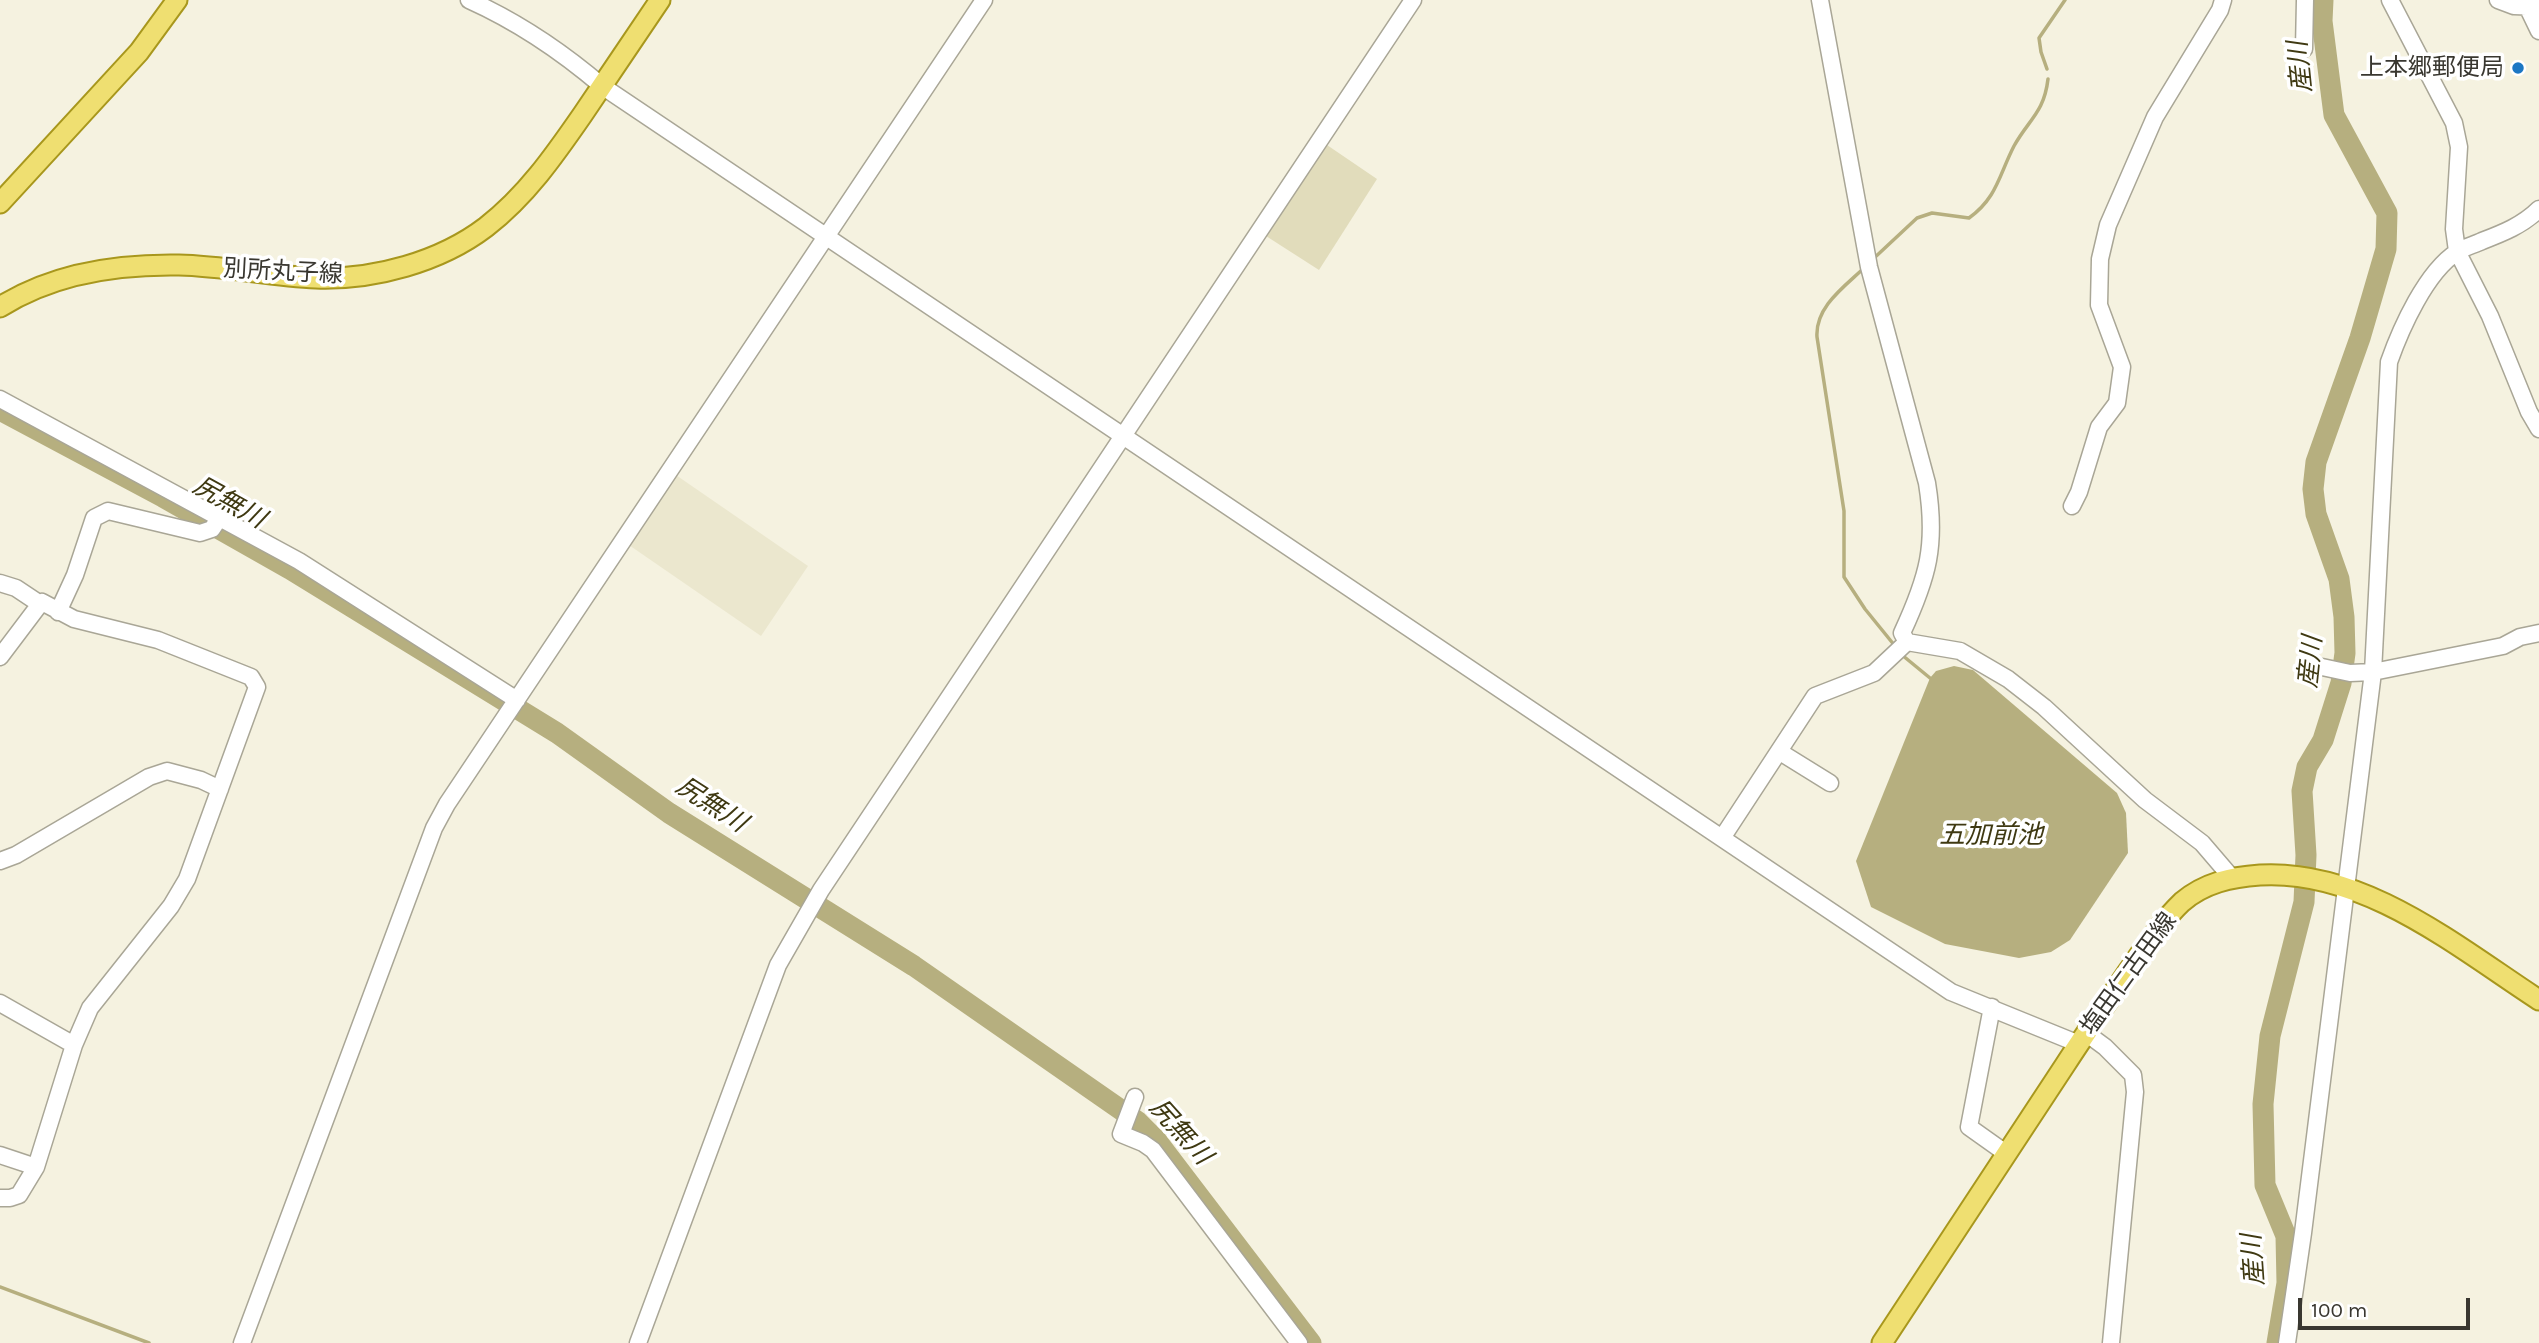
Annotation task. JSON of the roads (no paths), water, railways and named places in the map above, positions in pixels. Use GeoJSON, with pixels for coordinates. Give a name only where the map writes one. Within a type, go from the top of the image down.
{"type":"FeatureCollection","features":[{"type":"Feature","properties":{"kind":"main road"},"geometry":{"type":"LineString","coordinates":[[0,203],[139,52],[177,0]]}},
{"type":"Feature","properties":{"kind":"main road","name":"別所丸子線"},"geometry":{"type":"LineString","coordinates":[[0,307],[69,278],[127,265],[181,265],[318,278],[390,270],[424,260],[461,244],[486,227],[529,188],[550,162],[660,0]]}},
{"type":"Feature","properties":{"kind":"main road","name":"塩田仁古田線"},"geometry":{"type":"LineString","coordinates":[[1882,1343],[2146,945],[2169,916],[2200,889],[2232,878],[2279,875],[2345,887],[2379,899],[2406,914],[2539,1000]]}},
{"type":"Feature","properties":{"kind":"street"},"geometry":{"type":"LineString","coordinates":[[469,0],[498,13],[545,41],[602,86],[1951,992],[2105,1047],[2133,1075],[2135,1092],[2111,1343]]}},
{"type":"Feature","properties":{"kind":"street"},"geometry":{"type":"LineString","coordinates":[[242,1343],[434,828],[447,804],[984,0]]}},
{"type":"Feature","properties":{"kind":"street"},"geometry":{"type":"LineString","coordinates":[[638,1343],[778,965],[792,938],[1413,0]]}},
{"type":"Feature","properties":{"kind":"street"},"geometry":{"type":"LineString","coordinates":[[1819,0],[1869,267],[1927,483],[1932,516],[1929,563],[1918,599],[1902,633],[1907,642]]}},
{"type":"Feature","properties":{"kind":"street"},"geometry":{"type":"LineString","coordinates":[[2072,506],[2099,428],[2117,403],[2122,367],[2099,305],[2100,259],[2108,225],[2155,117],[2220,10],[2223,0]]}},
{"type":"Feature","properties":{"kind":"street"},"geometry":{"type":"LineString","coordinates":[[2304,50],[2305,0]]}},
{"type":"Feature","properties":{"kind":"street"},"geometry":{"type":"LineString","coordinates":[[2390,0],[2454,123],[2459,147],[2454,229],[2457,251],[2490,316],[2529,412],[2539,429]]}},
{"type":"Feature","properties":{"kind":"street"},"geometry":{"type":"LineString","coordinates":[[2498,0],[2514,6],[2530,5],[2539,31]]}},
{"type":"Feature","properties":{"kind":"street"},"geometry":{"type":"LineString","coordinates":[[2287,1343],[2373,672],[2389,362],[2415,304],[2439,268],[2457,251],[2504,233],[2539,209]]}},
{"type":"Feature","properties":{"kind":"street"},"geometry":{"type":"LineString","coordinates":[[0,399],[217,523],[299,561],[517,700]]}},
{"type":"Feature","properties":{"kind":"street"},"geometry":{"type":"LineString","coordinates":[[58,612],[75,575],[94,519],[108,511],[200,533],[217,523]]}},
{"type":"Feature","properties":{"kind":"street"},"geometry":{"type":"LineString","coordinates":[[0,583],[16,588],[40,604],[41,602],[74,619],[158,640],[251,677],[257,687],[187,879],[90,1008],[74,1045],[36,1167],[19,1195],[0,1198]]}},
{"type":"Feature","properties":{"kind":"street"},"geometry":{"type":"LineString","coordinates":[[0,657],[40,604]]}},
{"type":"Feature","properties":{"kind":"street"},"geometry":{"type":"LineString","coordinates":[[2322,667],[2350,673],[2373,672],[2503,646],[2520,637],[2539,633]]}},
{"type":"Feature","properties":{"kind":"street"},"geometry":{"type":"LineString","coordinates":[[1722,838],[1815,696],[1874,673],[1907,642]]}},
{"type":"Feature","properties":{"kind":"street"},"geometry":{"type":"LineString","coordinates":[[1907,642],[1960,651],[2008,679],[2054,716],[2145,800],[2202,843],[2232,878]]}},
{"type":"Feature","properties":{"kind":"street"},"geometry":{"type":"LineString","coordinates":[[1780,752],[1830,783]]}},
{"type":"Feature","properties":{"kind":"street"},"geometry":{"type":"LineString","coordinates":[[0,860],[16,855],[149,777],[167,771],[201,780],[220,789]]}},
{"type":"Feature","properties":{"kind":"street"},"geometry":{"type":"LineString","coordinates":[[2,996],[74,1045]]}},
{"type":"Feature","properties":{"kind":"street"},"geometry":{"type":"LineString","coordinates":[[1992,1007],[1969,1126],[2007,1154]]}},
{"type":"Feature","properties":{"kind":"street"},"geometry":{"type":"LineString","coordinates":[[1134,1102],[1121,1133],[1153,1150],[1299,1343]]}},
{"type":"Feature","properties":{"kind":"street"},"geometry":{"type":"LineString","coordinates":[[0,1155],[36,1167]]}},
{"type":"Feature","properties":{"kind":"water","name":"五加前池"},"geometry":{"type":"Polygon","coordinates":[[[1954,666],[1973,670],[2117,793],[2126,813],[2128,853],[2070,940],[2051,952],[2019,958],[1945,944],[1871,907],[1856,861],[1930,678],[1936,671],[1954,666]]]}},
{"type":"Feature","properties":{"kind":"waterway"},"geometry":{"type":"LineString","coordinates":[[2047,69],[2039,38],[2065,0]]}},
{"type":"Feature","properties":{"kind":"waterway","name":"産川"},"geometry":{"type":"LineString","coordinates":[[2277,1343],[2287,1283],[2286,1236],[2265,1185],[2263,1104],[2270,1036],[2304,902],[2306,855],[2302,791],[2307,767],[2323,740],[2341,683],[2345,653],[2339,579],[2316,514],[2313,489],[2316,462],[2360,338],[2386,249],[2387,213],[2334,115],[2322,21],[2323,0]]}},
{"type":"Feature","properties":{"kind":"waterway"},"geometry":{"type":"LineString","coordinates":[[1872,260],[1917,218],[1932,213],[1969,218],[1986,202],[2014,146],[2039,108],[2048,79]]}},
{"type":"Feature","properties":{"kind":"waterway"},"geometry":{"type":"LineString","coordinates":[[1864,268],[1832,298],[1821,316],[1817,337],[1844,511],[1844,577],[1865,609],[1895,646]]}},
{"type":"Feature","properties":{"kind":"waterway","name":"尻無川"},"geometry":{"type":"LineString","coordinates":[[0,410],[290,569],[557,733],[669,813],[914,966],[1137,1121],[1157,1141],[1311,1343]]}},
{"type":"Feature","properties":{"kind":"waterway"},"geometry":{"type":"LineString","coordinates":[[1902,655],[1930,678]]}},
{"type":"Feature","properties":{"kind":"waterway"},"geometry":{"type":"LineString","coordinates":[[0,1287],[149,1343]]}},
{"type":"Feature","properties":{"kind":"place","name":"上本郷郵便局"},"geometry":{"type":"Point","coordinates":[2518,68]}}]}
